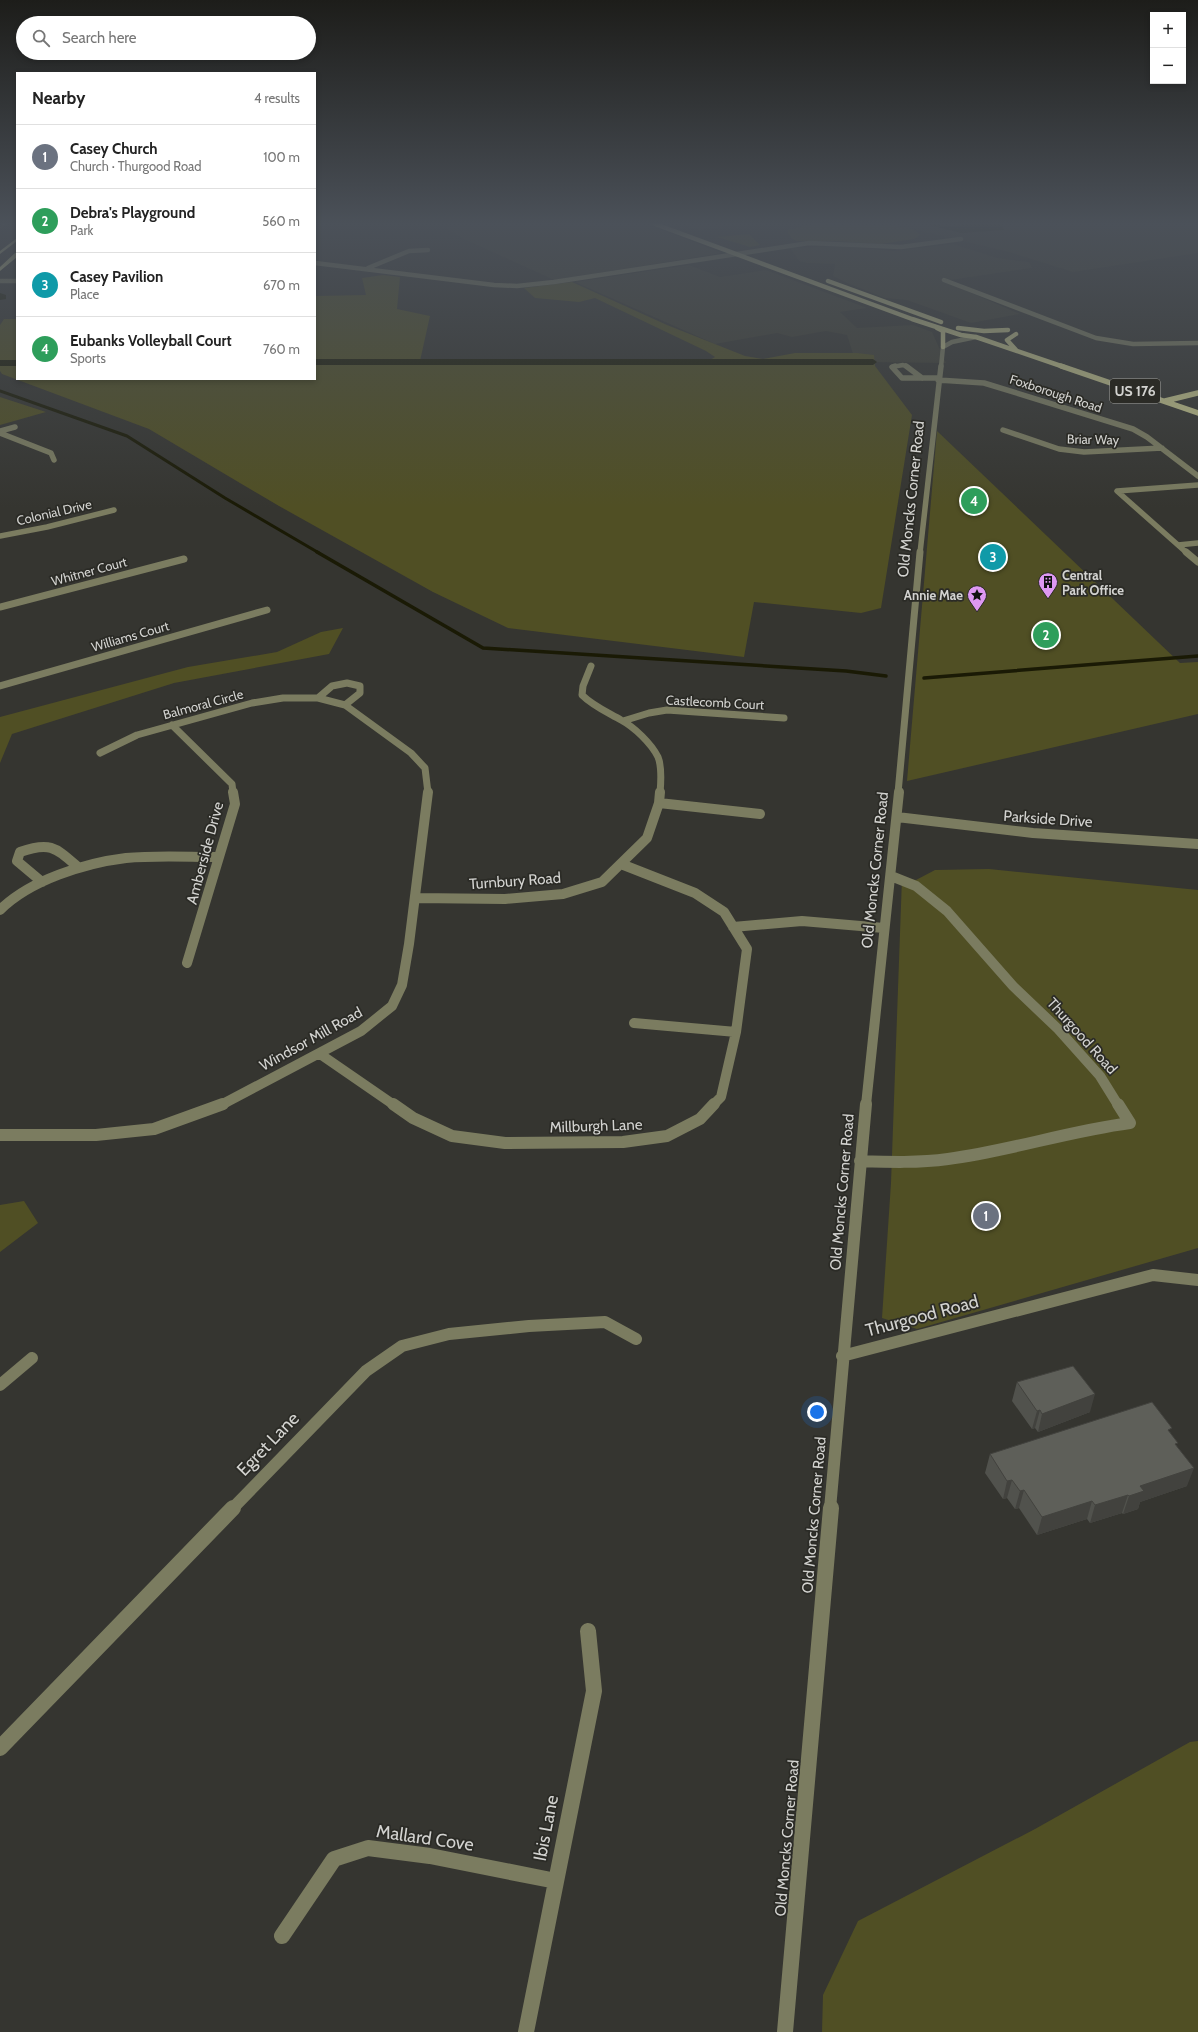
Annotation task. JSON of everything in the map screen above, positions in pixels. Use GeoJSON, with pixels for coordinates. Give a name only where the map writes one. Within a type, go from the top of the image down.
{"type":"FeatureCollection","features":[{"type":"Feature","properties":{"kind":"main road","name":"US 176"},"geometry":{"type":"LineString","coordinates":[[912,319],[960,335],[976,337],[1198,413]]}},
{"type":"Feature","properties":{"kind":"main road"},"geometry":{"type":"LineString","coordinates":[[933,319],[944,323]]}},
{"type":"Feature","properties":{"kind":"main road"},"geometry":{"type":"LineString","coordinates":[[951,325],[970,332],[976,337]]}},
{"type":"Feature","properties":{"kind":"main road"},"geometry":{"type":"LineString","coordinates":[[937,328],[943,331],[944,352]]}},
{"type":"Feature","properties":{"kind":"main road"},"geometry":{"type":"LineString","coordinates":[[958,328],[984,331],[1008,330]]}},
{"type":"Feature","properties":{"kind":"main road"},"geometry":{"type":"LineString","coordinates":[[1016,334],[1007,340],[1008,343],[1018,351]]}},
{"type":"Feature","properties":{"kind":"main road"},"geometry":{"type":"LineString","coordinates":[[1164,402],[1198,393]]}},
{"type":"Feature","properties":{"kind":"street"},"geometry":{"type":"LineString","coordinates":[[1046,319],[1096,338],[1133,344],[1198,343]]}},
{"type":"Feature","properties":{"kind":"street"},"geometry":{"type":"LineString","coordinates":[[944,352],[952,342],[976,337]]}},
{"type":"Feature","properties":{"kind":"street"},"geometry":{"type":"LineString","coordinates":[[957,347],[984,340]]}},
{"type":"Feature","properties":{"kind":"street","name":"Old Moncks Corner Road"},"geometry":{"type":"LineString","coordinates":[[785,2032],[842,1356],[860,1161],[884,928],[891,876],[923,522],[939,379],[944,352]]}},
{"type":"Feature","properties":{"kind":"street","name":"Foxborough Road"},"geometry":{"type":"LineString","coordinates":[[922,378],[914,374],[910,367],[902,364],[892,367],[902,378],[984,382],[1014,390],[1133,429],[1162,448],[1198,476]]}},
{"type":"Feature","properties":{"kind":"street"},"geometry":{"type":"LineString","coordinates":[[0,432],[15,427]]}},
{"type":"Feature","properties":{"kind":"street","name":"Briar Way"},"geometry":{"type":"LineString","coordinates":[[1003,430],[1059,449],[1106,451],[1162,448]]}},
{"type":"Feature","properties":{"kind":"street"},"geometry":{"type":"LineString","coordinates":[[0,432],[51,452],[54,460]]}},
{"type":"Feature","properties":{"kind":"street"},"geometry":{"type":"LineString","coordinates":[[1198,485],[1117,491],[1198,562]]}},
{"type":"Feature","properties":{"kind":"street","name":"Colonial Drive"},"geometry":{"type":"LineString","coordinates":[[0,536],[47,527],[114,510]]}},
{"type":"Feature","properties":{"kind":"street"},"geometry":{"type":"LineString","coordinates":[[1178,545],[1198,543]]}},
{"type":"Feature","properties":{"kind":"street","name":"Whitner Court"},"geometry":{"type":"LineString","coordinates":[[0,607],[184,559]]}},
{"type":"Feature","properties":{"kind":"street","name":"Williams Court"},"geometry":{"type":"LineString","coordinates":[[0,686],[268,610]]}},
{"type":"Feature","properties":{"kind":"street","name":"Turnbury Road"},"geometry":{"type":"LineString","coordinates":[[416,898],[504,899],[563,894],[602,882],[647,838],[659,803],[661,780],[658,757],[646,740],[623,721],[589,702],[582,695],[583,686],[591,666]]}},
{"type":"Feature","properties":{"kind":"street"},"geometry":{"type":"LineString","coordinates":[[318,698],[329,686],[342,683],[360,686],[360,693],[345,705]]}},
{"type":"Feature","properties":{"kind":"street","name":"Balmoral Circle"},"geometry":{"type":"LineString","coordinates":[[100,753],[137,735],[252,703],[283,698],[318,698],[345,705]]}},
{"type":"Feature","properties":{"kind":"street","name":"Windsor Mill Road"},"geometry":{"type":"LineString","coordinates":[[0,1135],[96,1135],[154,1128],[215,1108],[320,1054],[361,1031],[392,1006],[402,985],[416,898],[429,788],[425,768],[411,753],[345,705]]}},
{"type":"Feature","properties":{"kind":"street","name":"Castlecomb Court"},"geometry":{"type":"LineString","coordinates":[[623,721],[649,713],[667,710],[784,718]]}},
{"type":"Feature","properties":{"kind":"street","name":"Amberside Drive"},"geometry":{"type":"LineString","coordinates":[[172,725],[232,784],[235,804],[187,963]]}},
{"type":"Feature","properties":{"kind":"street"},"geometry":{"type":"LineString","coordinates":[[659,803],[760,814]]}},
{"type":"Feature","properties":{"kind":"street","name":"Parkside Drive"},"geometry":{"type":"LineString","coordinates":[[896,818],[1034,833],[1198,844]]}},
{"type":"Feature","properties":{"kind":"street"},"geometry":{"type":"LineString","coordinates":[[42,882],[17,861],[20,852],[39,845],[53,846],[79,868]]}},
{"type":"Feature","properties":{"kind":"street"},"geometry":{"type":"LineString","coordinates":[[0,910],[11,899],[42,882],[79,868],[126,858],[218,857]]}},
{"type":"Feature","properties":{"kind":"street","name":"Millburgh Lane"},"geometry":{"type":"LineString","coordinates":[[320,1054],[413,1118],[452,1136],[505,1143],[623,1142],[667,1136],[700,1119],[721,1097],[736,1032],[747,949],[724,912],[695,893],[621,864]]}},
{"type":"Feature","properties":{"kind":"street","name":"Thurgood Road"},"geometry":{"type":"LineString","coordinates":[[860,1161],[906,1163],[960,1157],[1094,1127],[1130,1123],[1100,1076],[1058,1029],[1013,986],[947,911],[916,886],[891,876]]}},
{"type":"Feature","properties":{"kind":"street"},"geometry":{"type":"LineString","coordinates":[[733,927],[802,921],[884,928]]}},
{"type":"Feature","properties":{"kind":"street"},"geometry":{"type":"LineString","coordinates":[[634,1023],[736,1032]]}},
{"type":"Feature","properties":{"kind":"street","name":"Thurgood Road"},"geometry":{"type":"LineString","coordinates":[[842,1356],[1153,1275],[1198,1280]]}},
{"type":"Feature","properties":{"kind":"street","name":"Egret Lane"},"geometry":{"type":"LineString","coordinates":[[0,1748],[366,1371],[402,1346],[449,1334],[529,1326],[606,1322],[636,1339]]}},
{"type":"Feature","properties":{"kind":"street"},"geometry":{"type":"LineString","coordinates":[[0,1385],[32,1358]]}},
{"type":"Feature","properties":{"kind":"street","name":"Ibis Lane"},"geometry":{"type":"LineString","coordinates":[[526,2032],[594,1691],[588,1632]]}},
{"type":"Feature","properties":{"kind":"street","name":"Mallard Cove"},"geometry":{"type":"LineString","coordinates":[[282,1936],[334,1859],[368,1848],[430,1856],[556,1881]]}},
{"type":"Feature","properties":{"kind":"shaded area"},"geometry":{"type":"Polygon","coordinates":[[[4,319],[16,319],[16,379],[2,374],[0,371],[0,325],[4,319]]]}},
{"type":"Feature","properties":{"kind":"shaded area"},"geometry":{"type":"Polygon","coordinates":[[[316,319],[429,319],[420,361],[710,360],[715,357],[706,351],[639,319],[653,319],[745,356],[763,359],[795,353],[857,353],[874,355],[875,366],[912,415],[881,608],[861,613],[754,602],[744,657],[508,628],[433,592],[279,506],[149,429],[18,380],[316,380],[316,319]]]}},
{"type":"Feature","properties":{"kind":"shaded area"},"geometry":{"type":"Polygon","coordinates":[[[658,319],[847,319],[857,328],[913,325],[932,332],[946,363],[866,362],[854,357],[847,335],[826,331],[792,337],[777,333],[715,344],[658,319]]]}},
{"type":"Feature","properties":{"kind":"shaded area"},"geometry":{"type":"Polygon","coordinates":[[[959,319],[994,319],[971,323],[959,319]]]}},
{"type":"Feature","properties":{"kind":"shaded area"},"geometry":{"type":"Polygon","coordinates":[[[0,397],[46,412],[0,425],[0,397]]]}},
{"type":"Feature","properties":{"kind":"shaded area"},"geometry":{"type":"Polygon","coordinates":[[[937,431],[1180,663],[1198,662],[1198,714],[907,781],[937,431]]]}},
{"type":"Feature","properties":{"kind":"shaded area"},"geometry":{"type":"Polygon","coordinates":[[[343,628],[329,654],[174,683],[12,734],[0,763],[0,717],[188,667],[277,652],[321,632],[343,628]]]}},
{"type":"Feature","properties":{"kind":"shaded area"},"geometry":{"type":"Polygon","coordinates":[[[989,869],[1198,890],[1198,1248],[917,1329],[882,1318],[891,1183],[902,878],[916,880],[935,870],[989,869]]]}},
{"type":"Feature","properties":{"kind":"shaded area"},"geometry":{"type":"Polygon","coordinates":[[[24,1201],[38,1223],[0,1252],[0,1205],[24,1201]]]}},
{"type":"Feature","properties":{"kind":"shaded area"},"geometry":{"type":"Polygon","coordinates":[[[1198,1741],[1198,2032],[822,2032],[823,1995],[858,1921],[1035,1829],[1190,1742],[1198,1741]]]}},
{"type":"Feature","properties":{"kind":"building"},"geometry":{"type":"Polygon","coordinates":[[[1073,1366],[1095,1394],[1042,1414],[1040,1410],[1037,1411],[1017,1382],[1073,1366]]]}},
{"type":"Feature","properties":{"kind":"building"},"geometry":{"type":"Polygon","coordinates":[[[1152,1402],[1172,1428],[1168,1430],[1178,1443],[1175,1444],[1194,1468],[1140,1486],[1144,1491],[1129,1496],[1128,1495],[1095,1505],[1092,1501],[1042,1517],[1024,1490],[1020,1491],[1012,1480],[1007,1481],[990,1454],[1152,1402]]]}},
{"type":"Feature","properties":{"kind":"waterway"},"geometry":{"type":"LineString","coordinates":[[316,362],[873,362]]}},
{"type":"Feature","properties":{"kind":"waterway"},"geometry":{"type":"LineString","coordinates":[[0,363],[16,363]]}},
{"type":"Feature","properties":{"kind":"waterway"},"geometry":{"type":"LineString","coordinates":[[0,391],[127,436],[225,498],[319,553]]}},
{"type":"Feature","properties":{"kind":"waterway"},"geometry":{"type":"LineString","coordinates":[[317,552],[483,648],[846,671],[886,676]]}},
{"type":"Feature","properties":{"kind":"waterway"},"geometry":{"type":"LineString","coordinates":[[924,678],[1198,656]]}},
{"type":"Feature","properties":{"kind":"place","name":"Eubanks Volleyball Court"},"geometry":{"type":"Point","coordinates":[974,501]}},
{"type":"Feature","properties":{"kind":"place","name":"Casey Pavilion"},"geometry":{"type":"Point","coordinates":[993,557]}},
{"type":"Feature","properties":{"kind":"place","name":"Central Park Office"},"geometry":{"type":"Point","coordinates":[1048,599]}},
{"type":"Feature","properties":{"kind":"place","name":"Annie Mae"},"geometry":{"type":"Point","coordinates":[977,612]}},
{"type":"Feature","properties":{"kind":"place","name":"Debra's Playground"},"geometry":{"type":"Point","coordinates":[1046,635]}},
{"type":"Feature","properties":{"kind":"place","name":"Casey Church"},"geometry":{"type":"Point","coordinates":[986,1216]}}]}
